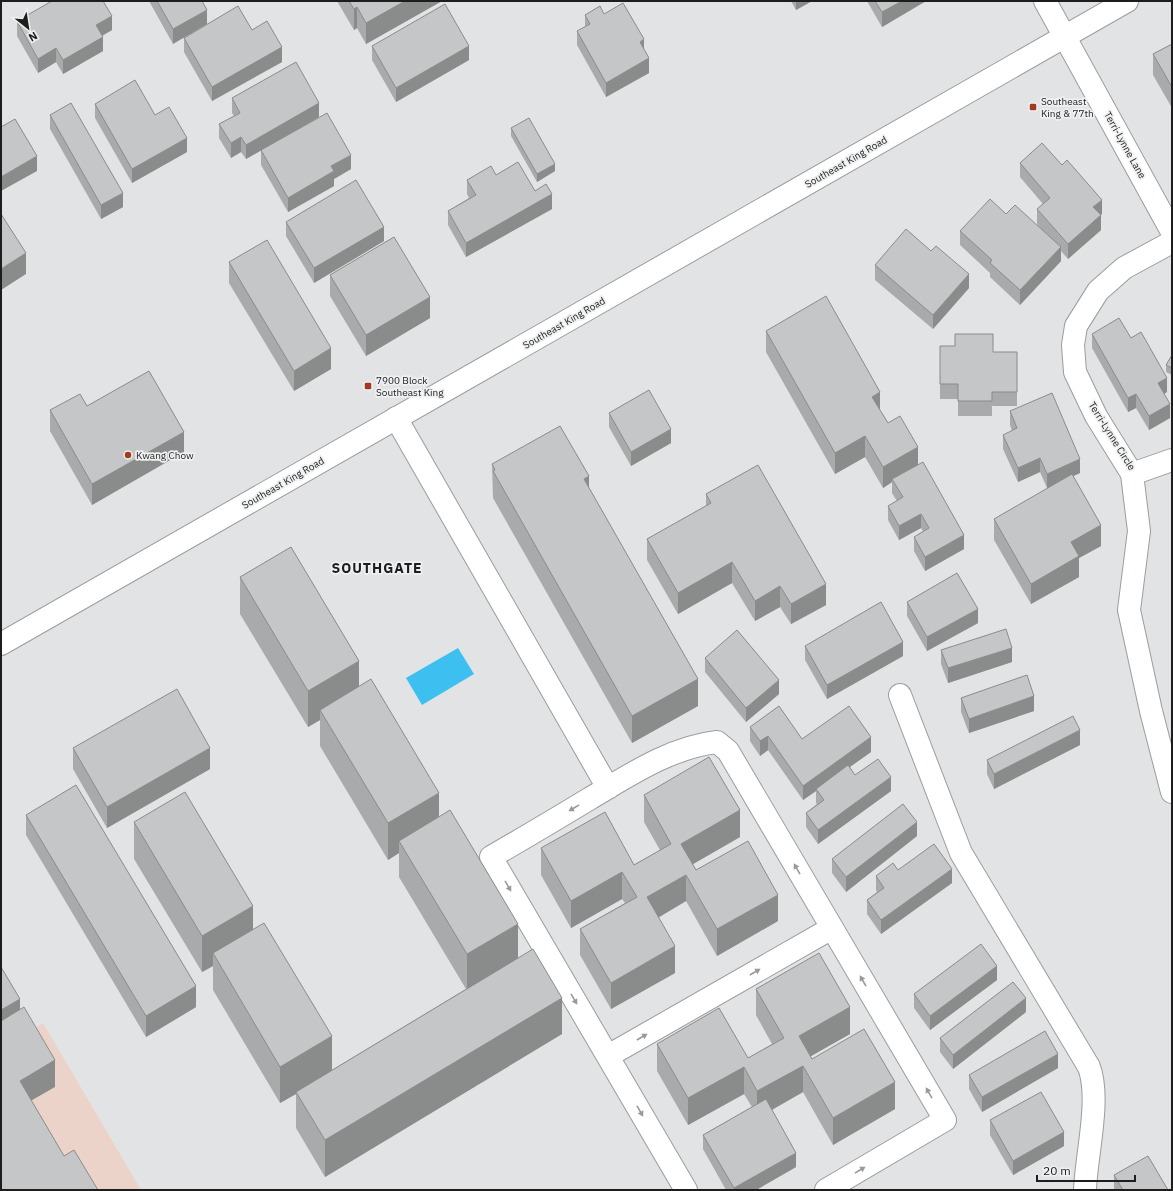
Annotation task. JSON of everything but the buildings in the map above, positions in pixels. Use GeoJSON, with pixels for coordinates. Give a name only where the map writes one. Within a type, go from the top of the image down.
{"type":"FeatureCollection","features":[{"type":"Feature","properties":{"kind":"main road","name":"Terri-Lynne Lane"},"geometry":{"type":"LineString","coordinates":[[1045,1],[1066,36],[1172,232]]}},
{"type":"Feature","properties":{"kind":"main road","name":"Southeast King Road"},"geometry":{"type":"LineString","coordinates":[[1,644],[1127,1]]}},
{"type":"Feature","properties":{"kind":"main road","name":"Terri-Lynne Circle"},"geometry":{"type":"LineString","coordinates":[[1172,242],[1124,268],[1098,291],[1076,326],[1073,345],[1075,372],[1096,416],[1132,474],[1172,460]]}},
{"type":"Feature","properties":{"kind":"main road"},"geometry":{"type":"LineString","coordinates":[[396,418],[608,788]]}},
{"type":"Feature","properties":{"kind":"main road"},"geometry":{"type":"LineString","coordinates":[[1132,474],[1139,531],[1129,610],[1151,711],[1172,792]]}},
{"type":"Feature","properties":{"kind":"main road"},"geometry":{"type":"LineString","coordinates":[[900,695],[961,853],[1089,1067],[1094,1079],[1090,1144],[1085,1190]]}},
{"type":"Feature","properties":{"kind":"main road"},"geometry":{"type":"LineString","coordinates":[[686,1190],[491,857],[639,770],[680,752],[706,743],[717,742],[728,751],[945,1120],[826,1190]]}},
{"type":"Feature","properties":{"kind":"main road"},"geometry":{"type":"LineString","coordinates":[[608,1056],[832,928]]}},
{"type":"Feature","properties":{"kind":"shaded area"},"geometry":{"type":"Polygon","coordinates":[[[43,1023],[141,1190],[1,1190],[1,1048],[43,1023]]]}},
{"type":"Feature","properties":{"kind":"water"},"geometry":{"type":"Polygon","coordinates":[[[458,648],[474,674],[422,705],[406,678],[458,648]]]}},
{"type":"Feature","properties":{"kind":"place","name":"Southeast King & 77th"},"geometry":{"type":"Point","coordinates":[1033,107]}},
{"type":"Feature","properties":{"kind":"place","name":"7900 Block Southeast King"},"geometry":{"type":"Point","coordinates":[368,386]}},
{"type":"Feature","properties":{"kind":"place","name":"Kwang Chow"},"geometry":{"type":"Point","coordinates":[128,455]}},
{"type":"Feature","properties":{"kind":"district","name":"SOUTHGATE"},"geometry":{"type":"Point","coordinates":[377,568]}}]}
